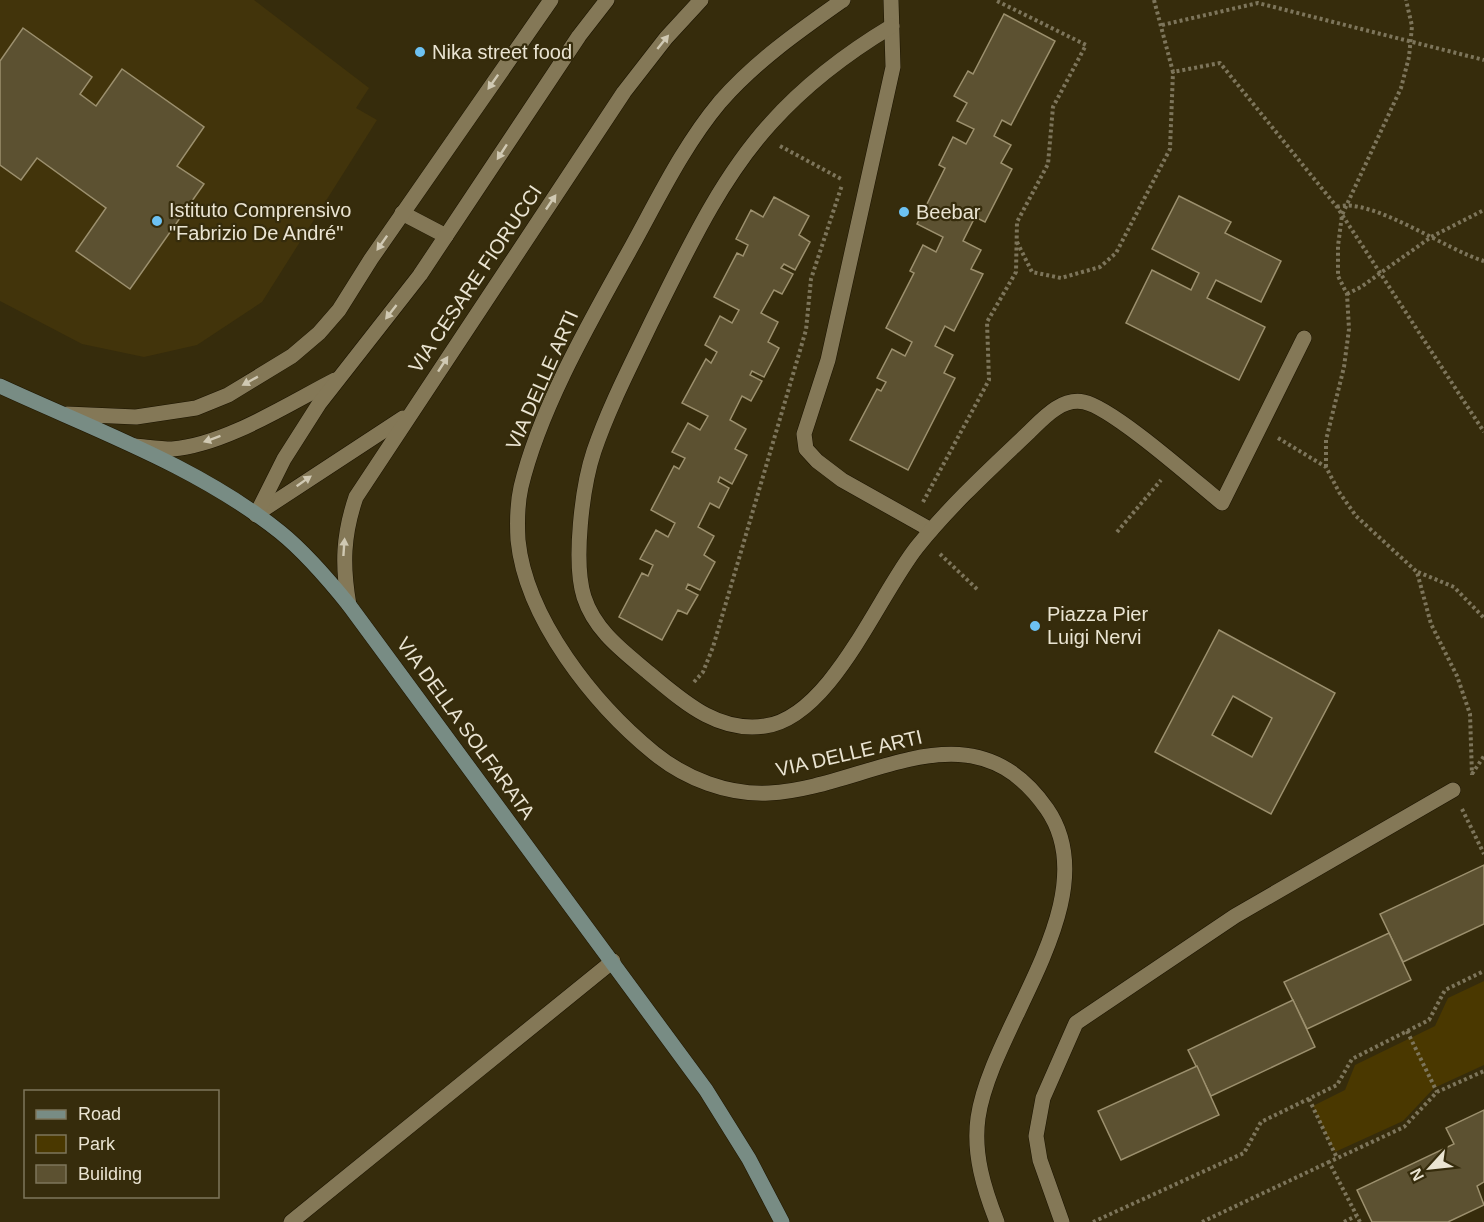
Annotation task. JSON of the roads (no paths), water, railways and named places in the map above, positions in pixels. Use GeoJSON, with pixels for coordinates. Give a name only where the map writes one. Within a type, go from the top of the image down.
{"type":"FeatureCollection","features":[{"type":"Feature","properties":{"kind":"main road","name":"VIA DELLA SOLFARATA"},"geometry":{"type":"LineString","coordinates":[[0,386],[135,446],[204,481],[256,514],[304,553],[349,605],[706,1090],[749,1159],[782,1222]]}},
{"type":"Feature","properties":{"kind":"street"},"geometry":{"type":"LineString","coordinates":[[63,414],[112,418],[176,412],[212,402],[263,375],[292,356],[329,322],[551,0]]}},
{"type":"Feature","properties":{"kind":"street"},"geometry":{"type":"LineString","coordinates":[[256,514],[299,434],[420,275],[579,36],[607,0]]}},
{"type":"Feature","properties":{"kind":"street","name":"VIA CESARE FIORUCCI"},"geometry":{"type":"LineString","coordinates":[[349,605],[343,555],[350,515],[356,497],[375,464],[624,92],[666,38],[701,0]]}},
{"type":"Feature","properties":{"kind":"street","name":"VIA DELLE ARTI"},"geometry":{"type":"LineString","coordinates":[[843,0],[753,67],[718,104],[681,156],[588,325],[539,432],[518,501],[521,563],[533,596],[554,638],[571,662],[630,731],[662,759],[698,779],[734,791],[770,793],[821,783],[905,760],[956,753],[975,756],[1007,770],[1020,780],[1044,806],[1058,830],[1063,850],[1065,869],[1061,902],[1040,960],[991,1068],[977,1122],[978,1157],[997,1222]]}},
{"type":"Feature","properties":{"kind":"street"},"geometry":{"type":"LineString","coordinates":[[891,0],[893,67],[828,360],[804,434],[806,448],[817,461],[842,480],[913,520],[928,535]]}},
{"type":"Feature","properties":{"kind":"street"},"geometry":{"type":"LineString","coordinates":[[892,26],[841,57],[760,136],[725,185],[674,278],[616,395],[593,455],[579,539],[580,580],[585,599],[599,626],[615,644],[680,698],[716,721],[735,726],[773,725],[800,712],[829,683],[928,535],[971,487],[1047,415],[1066,403],[1084,402],[1116,419],[1222,502],[1304,338]]}},
{"type":"Feature","properties":{"kind":"street"},"geometry":{"type":"LineString","coordinates":[[402,213],[446,236]]}},
{"type":"Feature","properties":{"kind":"street"},"geometry":{"type":"LineString","coordinates":[[135,446],[170,449],[209,440],[248,424],[341,377]]}},
{"type":"Feature","properties":{"kind":"street"},"geometry":{"type":"LineString","coordinates":[[256,514],[411,413]]}},
{"type":"Feature","properties":{"kind":"street"},"geometry":{"type":"LineString","coordinates":[[1062,1222],[1040,1160],[1036,1136],[1043,1098],[1076,1023],[1235,916],[1453,790]]}},
{"type":"Feature","properties":{"kind":"street"},"geometry":{"type":"LineString","coordinates":[[291,1222],[613,961]]}},
{"type":"Feature","properties":{"kind":"place","name":"Nika street food"},"geometry":{"type":"Point","coordinates":[420,52]}},
{"type":"Feature","properties":{"kind":"place","name":"Beebar"},"geometry":{"type":"Point","coordinates":[904,212]}},
{"type":"Feature","properties":{"kind":"place","name":"Istituto Comprensivo \"Fabrizio De André\""},"geometry":{"type":"Point","coordinates":[157,221]}},
{"type":"Feature","properties":{"kind":"place","name":"Piazza Pier Luigi Nervi"},"geometry":{"type":"Point","coordinates":[1035,626]}}]}
